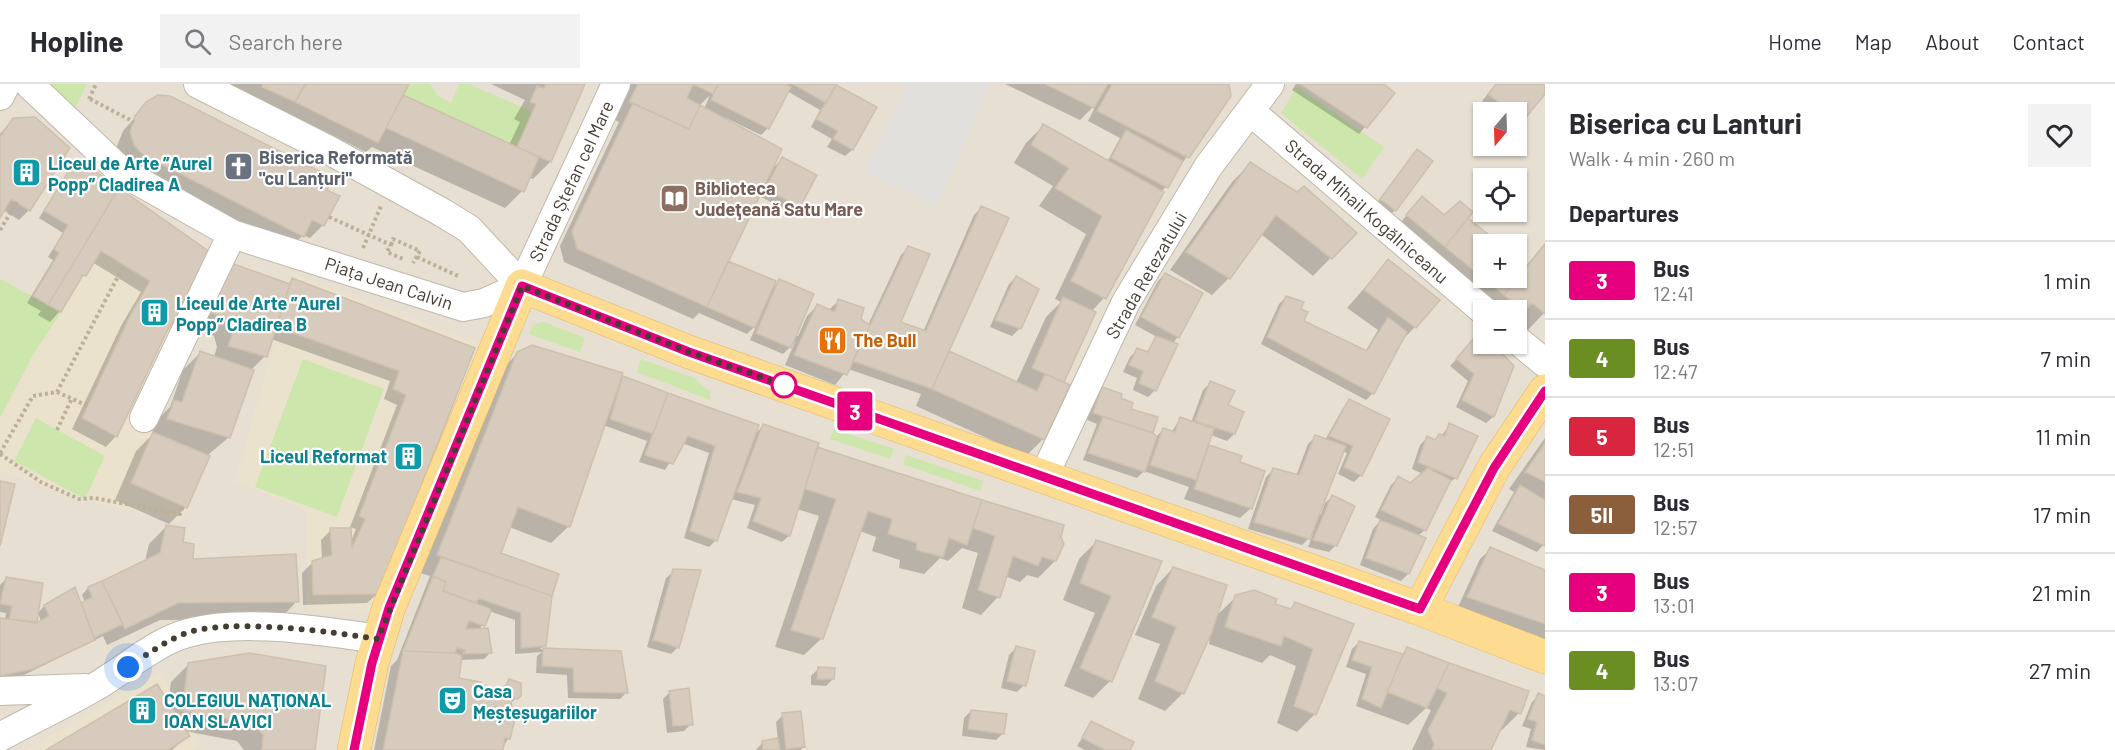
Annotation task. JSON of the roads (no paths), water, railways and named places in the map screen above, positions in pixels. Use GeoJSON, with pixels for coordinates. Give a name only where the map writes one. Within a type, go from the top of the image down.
{"type":"FeatureCollection","features":[{"type":"Feature","properties":{"kind":"main road"},"geometry":{"type":"LineString","coordinates":[[522,286],[689,352],[1420,609],[1545,657]]}},
{"type":"Feature","properties":{"kind":"main road","name":"Strada Ștefan cel Mare"},"geometry":{"type":"LineString","coordinates":[[354,750],[378,639],[522,286]]}},
{"type":"Feature","properties":{"kind":"main road"},"geometry":{"type":"LineString","coordinates":[[1420,609],[1494,468],[1545,391]]}},
{"type":"Feature","properties":{"kind":"street"},"geometry":{"type":"LineString","coordinates":[[0,96],[6,84]]}},
{"type":"Feature","properties":{"kind":"street","name":"Piața Jean Calvin"},"geometry":{"type":"LineString","coordinates":[[29,84],[122,172],[232,234],[464,307],[484,303],[522,286]]}},
{"type":"Feature","properties":{"kind":"street"},"geometry":{"type":"LineString","coordinates":[[198,84],[327,149],[469,229],[522,286]]}},
{"type":"Feature","properties":{"kind":"street","name":"Strada Ștefan cel Mare"},"geometry":{"type":"LineString","coordinates":[[522,286],[616,84]]}},
{"type":"Feature","properties":{"kind":"street","name":"Strada Retezatului"},"geometry":{"type":"LineString","coordinates":[[1043,478],[1126,302],[1208,167],[1270,84]]}},
{"type":"Feature","properties":{"kind":"street","name":"Strada Mihail Kogălniceanu"},"geometry":{"type":"LineString","coordinates":[[1250,111],[1473,302]]}},
{"type":"Feature","properties":{"kind":"street"},"geometry":{"type":"LineString","coordinates":[[144,418],[232,234]]}},
{"type":"Feature","properties":{"kind":"street"},"geometry":{"type":"LineString","coordinates":[[1527,348],[1545,363]]}},
{"type":"Feature","properties":{"kind":"street"},"geometry":{"type":"LineString","coordinates":[[0,737],[93,688],[185,633],[208,629],[324,631],[378,639]]}},
{"type":"Feature","properties":{"kind":"street"},"geometry":{"type":"LineString","coordinates":[[0,691],[93,688]]}},
{"type":"Feature","properties":{"kind":"place","name":"Biserica Reformată \"cu Lanțuri\""},"geometry":{"type":"Point","coordinates":[238,167]}},
{"type":"Feature","properties":{"kind":"place","name":"Liceul de Arte ”Aurel Popp” Cladirea A"},"geometry":{"type":"Point","coordinates":[27,173]}},
{"type":"Feature","properties":{"kind":"place","name":"Biblioteca Judeţeană Satu Mare"},"geometry":{"type":"Point","coordinates":[674,198]}},
{"type":"Feature","properties":{"kind":"place","name":"Liceul de Arte ”Aurel Popp” Cladirea B"},"geometry":{"type":"Point","coordinates":[155,313]}},
{"type":"Feature","properties":{"kind":"place","name":"The Bull"},"geometry":{"type":"Point","coordinates":[832,340]}},
{"type":"Feature","properties":{"kind":"place","name":"Liceul Reformat"},"geometry":{"type":"Point","coordinates":[408,456]}},
{"type":"Feature","properties":{"kind":"place","name":"Casa Meșteșugariilor"},"geometry":{"type":"Point","coordinates":[452,701]}},
{"type":"Feature","properties":{"kind":"place","name":"COLEGIUL NAŢIONAL IOAN SLAVICI"},"geometry":{"type":"Point","coordinates":[143,710]}}]}
